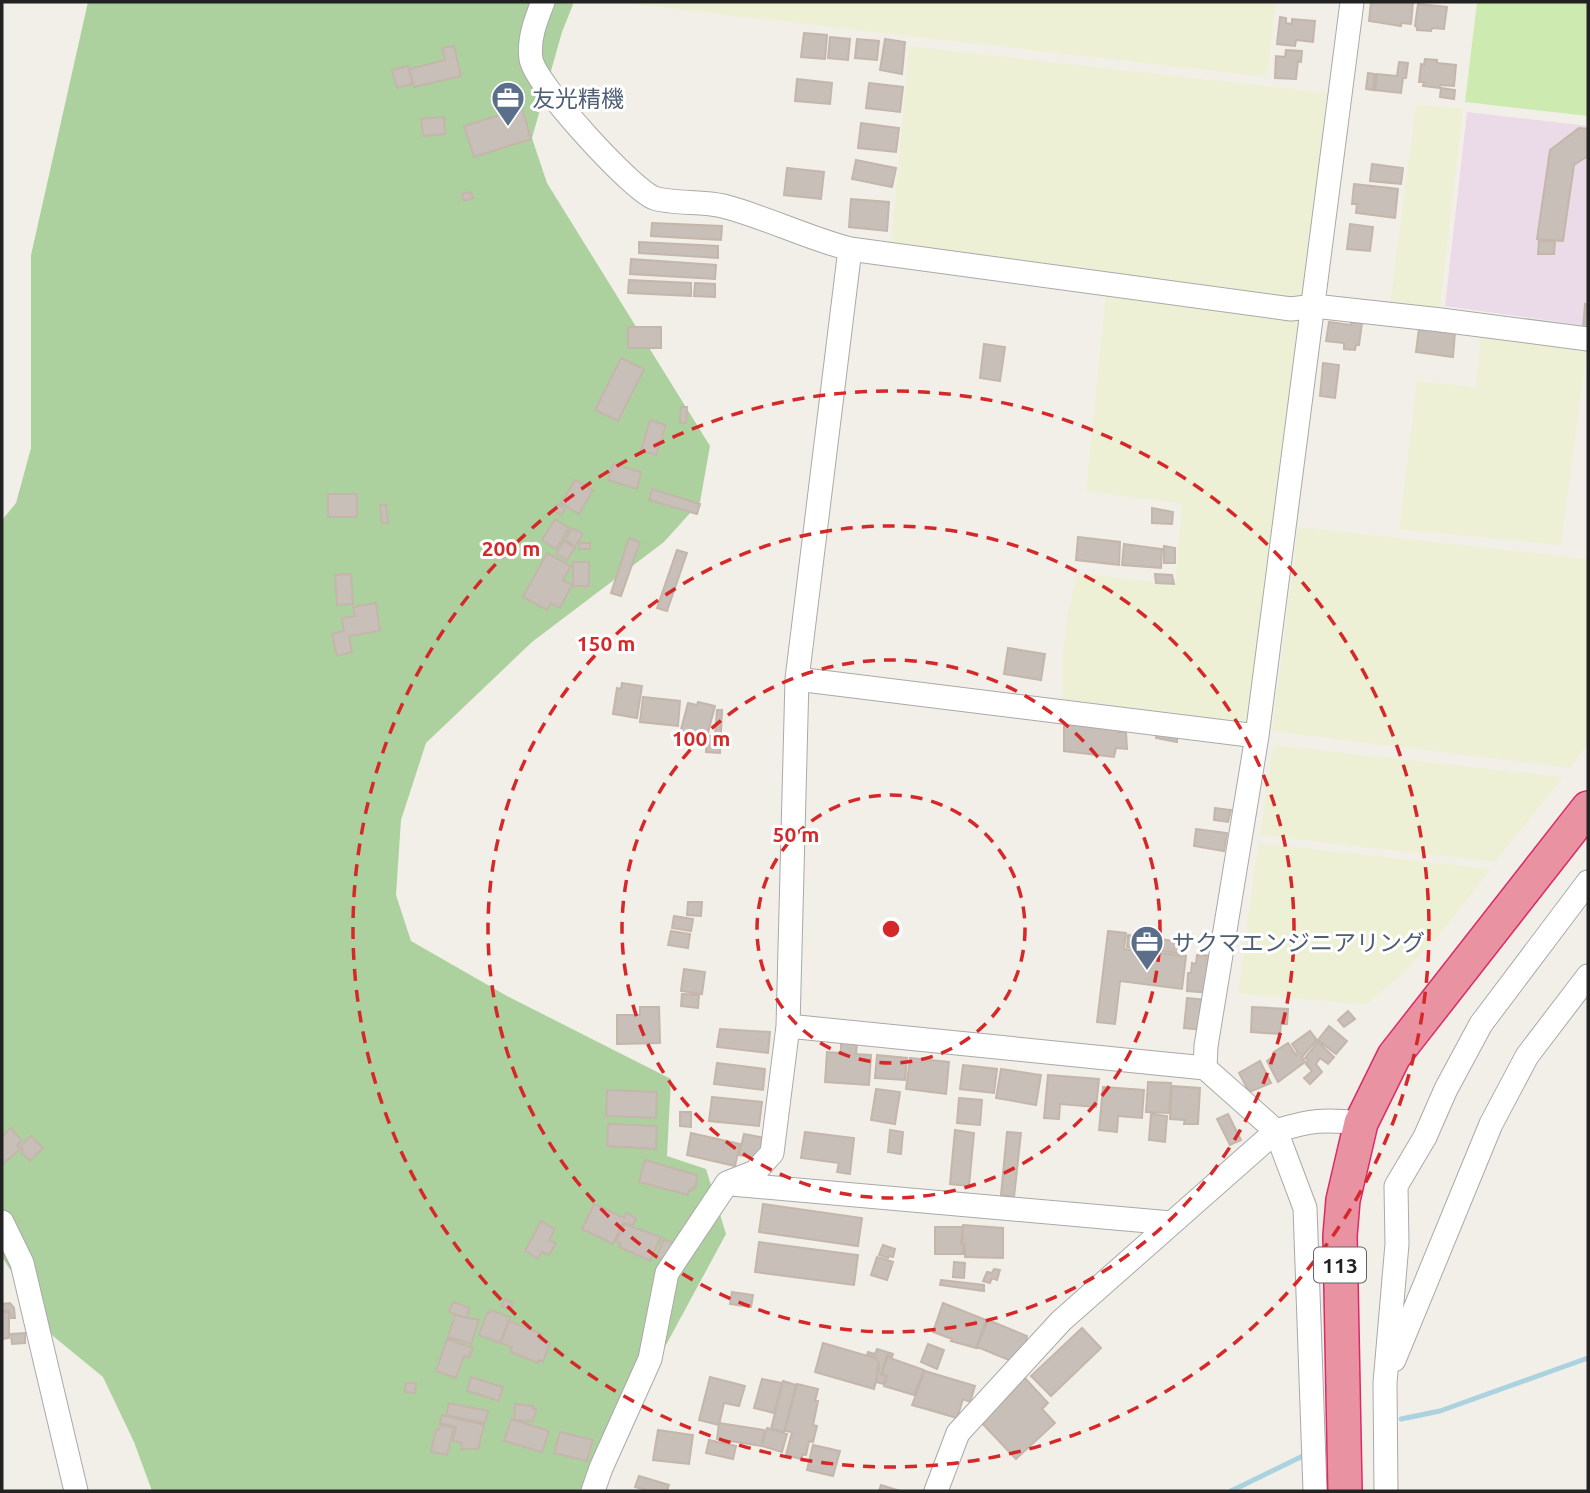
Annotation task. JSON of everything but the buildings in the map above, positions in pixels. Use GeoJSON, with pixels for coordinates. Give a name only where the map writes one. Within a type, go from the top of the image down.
{"type":"FeatureCollection","features":[{"type":"Feature","properties":{"kind":"highway","name":"113"},"geometry":{"type":"LineString","coordinates":[[1345,1491],[1340,1236],[1343,1200],[1361,1123],[1394,1056],[1588,808]]}},
{"type":"Feature","properties":{"kind":"street"},"geometry":{"type":"LineString","coordinates":[[543,2],[534,24],[531,60],[544,84],[568,116],[626,175],[653,197],[722,206],[819,241],[850,249],[1291,309],[1314,306],[1588,339]]}},
{"type":"Feature","properties":{"kind":"street"},"geometry":{"type":"LineString","coordinates":[[1205,1068],[1206,1046],[1257,736],[1352,2]]}},
{"type":"Feature","properties":{"kind":"street"},"geometry":{"type":"LineString","coordinates":[[593,1491],[650,1359],[667,1273],[727,1184],[755,1172],[772,1153],[788,1026],[797,679],[850,249]]}},
{"type":"Feature","properties":{"kind":"street"},"geometry":{"type":"LineString","coordinates":[[797,679],[1257,736]]}},
{"type":"Feature","properties":{"kind":"street"},"geometry":{"type":"LineString","coordinates":[[1386,1491],[1385,1383],[1397,1244],[1396,1186],[1481,1024],[1588,882]]}},
{"type":"Feature","properties":{"kind":"street"},"geometry":{"type":"LineString","coordinates":[[1385,1383],[1491,1124],[1527,1056],[1588,976]]}},
{"type":"Feature","properties":{"kind":"street"},"geometry":{"type":"LineString","coordinates":[[788,1026],[1205,1068],[1276,1131],[1304,1208],[1315,1491]]}},
{"type":"Feature","properties":{"kind":"street"},"geometry":{"type":"LineString","coordinates":[[936,1491],[958,1433],[1060,1321],[1276,1131],[1302,1122],[1326,1119],[1361,1123]]}},
{"type":"Feature","properties":{"kind":"street"},"geometry":{"type":"LineString","coordinates":[[727,1184],[1171,1223]]}},
{"type":"Feature","properties":{"kind":"street"},"geometry":{"type":"LineString","coordinates":[[2,1222],[22,1263],[76,1491]]}},
{"type":"Feature","properties":{"kind":"shaded area"},"geometry":{"type":"Polygon","coordinates":[[[1467,112],[1588,126],[1588,326],[1445,306],[1467,112]]]}},
{"type":"Feature","properties":{"kind":"green space"},"geometry":{"type":"Polygon","coordinates":[[[88,2],[574,2],[562,32],[532,138],[547,183],[710,446],[700,502],[664,542],[532,642],[426,743],[401,820],[396,895],[411,941],[507,996],[671,1079],[667,1156],[706,1169],[726,1234],[587,1491],[152,1491],[134,1442],[103,1377],[53,1336],[2,1257],[2,520],[16,503],[31,448],[31,255],[88,2]]]}},
{"type":"Feature","properties":{"kind":"green space"},"geometry":{"type":"Polygon","coordinates":[[[614,2],[1276,2],[1267,77],[614,2]]]}},
{"type":"Feature","properties":{"kind":"green space"},"geometry":{"type":"Polygon","coordinates":[[[1477,2],[1588,2],[1588,116],[1465,102],[1477,2]]]}},
{"type":"Feature","properties":{"kind":"green space"},"geometry":{"type":"Polygon","coordinates":[[[909,46],[1327,93],[1303,294],[1292,298],[891,245],[909,46]]]}},
{"type":"Feature","properties":{"kind":"green space"},"geometry":{"type":"Polygon","coordinates":[[[1416,105],[1463,108],[1440,308],[1390,303],[1416,105]]]}},
{"type":"Feature","properties":{"kind":"green space"},"geometry":{"type":"Polygon","coordinates":[[[1106,293],[1302,318],[1251,722],[1062,699],[1066,623],[1077,573],[1175,585],[1182,504],[1086,491],[1106,293]]]}},
{"type":"Feature","properties":{"kind":"green space"},"geometry":{"type":"Polygon","coordinates":[[[1481,335],[1587,349],[1561,545],[1399,529],[1417,381],[1476,387],[1481,335]]]}},
{"type":"Feature","properties":{"kind":"green space"},"geometry":{"type":"Polygon","coordinates":[[[1298,527],[1588,559],[1588,743],[1570,768],[1272,731],[1298,527]]]}},
{"type":"Feature","properties":{"kind":"green space"},"geometry":{"type":"Polygon","coordinates":[[[1273,745],[1563,777],[1495,862],[1260,835],[1273,745]]]}},
{"type":"Feature","properties":{"kind":"green space"},"geometry":{"type":"Polygon","coordinates":[[[1258,843],[1491,869],[1444,929],[1406,971],[1366,1005],[1238,993],[1258,843]]]}},
{"type":"Feature","properties":{"kind":"waterway"},"geometry":{"type":"LineString","coordinates":[[1401,1419],[1440,1411],[1588,1358]]}},
{"type":"Feature","properties":{"kind":"waterway"},"geometry":{"type":"LineString","coordinates":[[1231,1491],[1307,1454]]}},
{"type":"Feature","properties":{"kind":"place","name":"友光精機"},"geometry":{"type":"Point","coordinates":[508,128]}},
{"type":"Feature","properties":{"kind":"place","name":"サクマエンジニアリング"},"geometry":{"type":"Point","coordinates":[1147,972]}}]}
